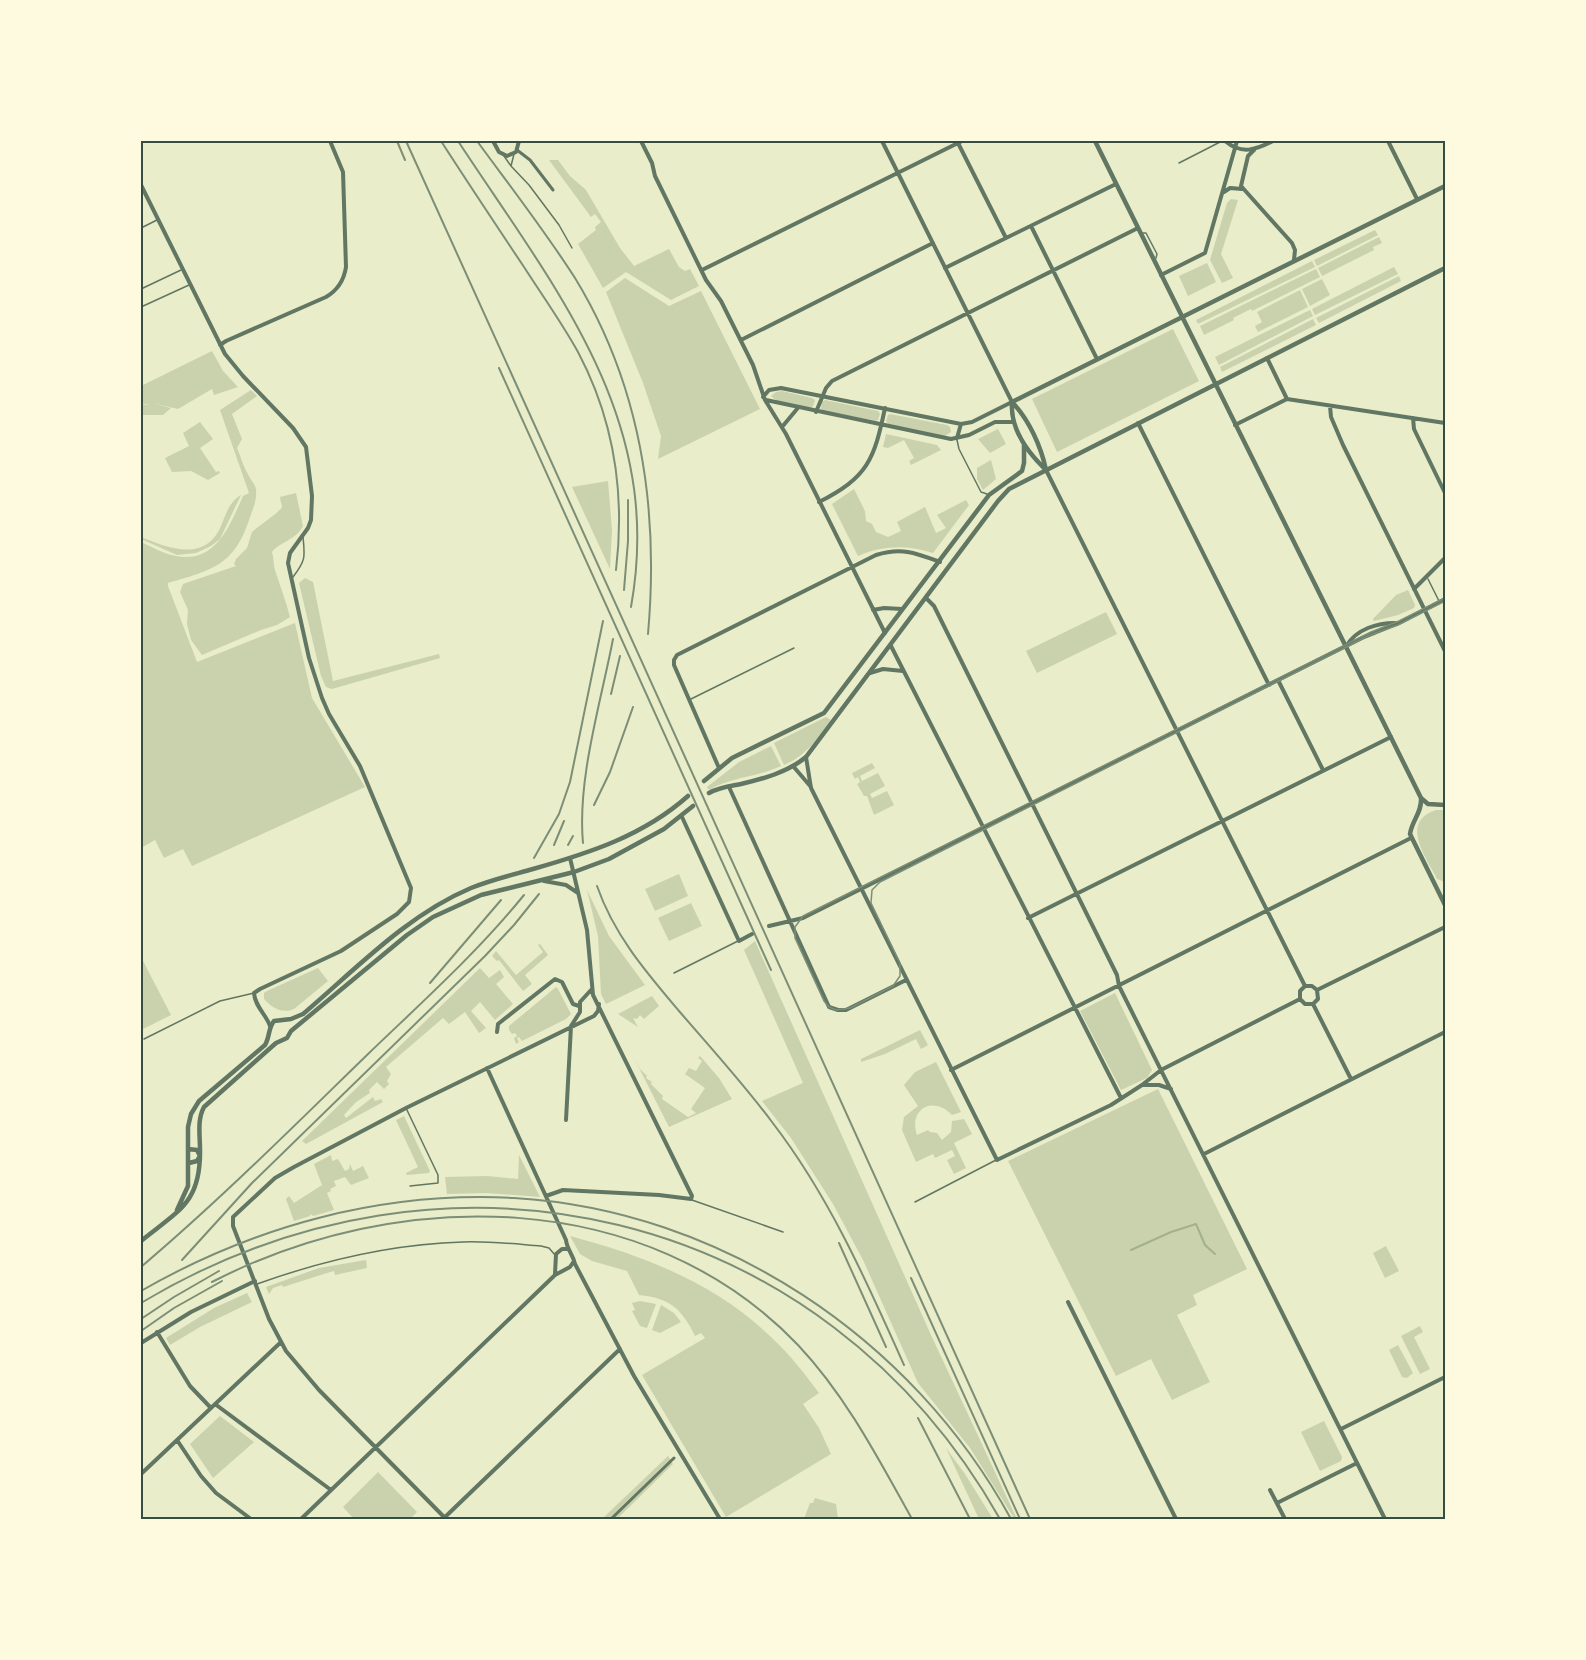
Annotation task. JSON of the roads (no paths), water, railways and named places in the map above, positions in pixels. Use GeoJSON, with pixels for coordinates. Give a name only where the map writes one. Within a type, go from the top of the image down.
{"type":"FeatureCollection","features":[{"type":"Feature","properties":{"kind":"street"},"geometry":{"type":"LineString","coordinates":[[220,345],[326,297],[342,281],[346,267],[343,172],[330,141]]}},
{"type":"Feature","properties":{"kind":"street"},"geometry":{"type":"LineString","coordinates":[[493,141],[499,152],[504,155],[516,152],[530,160],[553,190]]}},
{"type":"Feature","properties":{"kind":"street"},"geometry":{"type":"LineString","coordinates":[[516,152],[519,141]]}},
{"type":"Feature","properties":{"kind":"street"},"geometry":{"type":"LineString","coordinates":[[641,141],[652,163],[655,176],[710,286],[721,301],[741,340],[772,415],[782,428],[1121,1098]]}},
{"type":"Feature","properties":{"kind":"street"},"geometry":{"type":"LineString","coordinates":[[882,141],[1012,402],[1024,416],[1043,456],[1046,470],[1305,986]]}},
{"type":"Feature","properties":{"kind":"street"},"geometry":{"type":"LineString","coordinates":[[1095,141],[1421,798],[1428,804],[1445,806]]}},
{"type":"Feature","properties":{"kind":"street"},"geometry":{"type":"LineString","coordinates":[[1224,141],[1236,147],[1254,150]]}},
{"type":"Feature","properties":{"kind":"street"},"geometry":{"type":"LineString","coordinates":[[1161,275],[1205,253],[1238,141]]}},
{"type":"Feature","properties":{"kind":"street"},"geometry":{"type":"LineString","coordinates":[[1273,141],[1254,150],[1248,156],[1241,184],[1292,243],[1295,250],[1294,260]]}},
{"type":"Feature","properties":{"kind":"street"},"geometry":{"type":"LineString","coordinates":[[1388,141],[1417,199]]}},
{"type":"Feature","properties":{"kind":"street"},"geometry":{"type":"LineString","coordinates":[[702,270],[960,142],[1006,238]]}},
{"type":"Feature","properties":{"kind":"street"},"geometry":{"type":"LineString","coordinates":[[945,268],[1116,184]]}},
{"type":"Feature","properties":{"kind":"street"},"geometry":{"type":"LineString","coordinates":[[141,185],[220,345],[234,366],[293,428],[306,447],[312,507],[311,520],[289,556],[288,563],[309,658],[329,714],[360,766],[411,885],[408,904],[402,911],[341,951],[260,988],[254,993],[256,1003],[267,1016],[270,1026],[268,1041],[199,1101],[188,1121],[187,1190],[174,1215]]}},
{"type":"Feature","properties":{"kind":"street"},"geometry":{"type":"LineString","coordinates":[[764,399],[766,393],[774,388],[961,424],[972,422],[1445,186]]}},
{"type":"Feature","properties":{"kind":"street"},"geometry":{"type":"LineString","coordinates":[[1222,195],[1230,188],[1244,190]]}},
{"type":"Feature","properties":{"kind":"street"},"geometry":{"type":"LineString","coordinates":[[1031,226],[1097,359]]}},
{"type":"Feature","properties":{"kind":"street"},"geometry":{"type":"LineString","coordinates":[[816,412],[826,388],[832,381],[1053,270],[1139,230]]}},
{"type":"Feature","properties":{"kind":"street"},"geometry":{"type":"LineString","coordinates":[[741,340],[933,243]]}},
{"type":"Feature","properties":{"kind":"street"},"geometry":{"type":"LineString","coordinates":[[709,793],[770,776],[793,766],[806,757],[1005,493],[1046,470],[1445,268]]}},
{"type":"Feature","properties":{"kind":"street"},"geometry":{"type":"LineString","coordinates":[[1267,358],[1287,399]]}},
{"type":"Feature","properties":{"kind":"street"},"geometry":{"type":"LineString","coordinates":[[764,399],[945,438],[969,435],[995,422],[1012,422]]}},
{"type":"Feature","properties":{"kind":"street"},"geometry":{"type":"LineString","coordinates":[[1235,425],[1287,399],[1445,423]]}},
{"type":"Feature","properties":{"kind":"street"},"geometry":{"type":"LineString","coordinates":[[1012,402],[1012,422],[1024,444],[1046,470]]}},
{"type":"Feature","properties":{"kind":"street"},"geometry":{"type":"LineString","coordinates":[[1330,406],[1331,417],[1339,435],[1445,651]]}},
{"type":"Feature","properties":{"kind":"street"},"geometry":{"type":"LineString","coordinates":[[782,428],[798,408]]}},
{"type":"Feature","properties":{"kind":"street"},"geometry":{"type":"LineString","coordinates":[[819,502],[847,487],[862,472],[874,452],[885,408]]}},
{"type":"Feature","properties":{"kind":"street"},"geometry":{"type":"LineString","coordinates":[[1413,418],[1414,429],[1445,493]]}},
{"type":"Feature","properties":{"kind":"street"},"geometry":{"type":"LineString","coordinates":[[1138,423],[1269,685]]}},
{"type":"Feature","properties":{"kind":"street"},"geometry":{"type":"LineString","coordinates":[[957,438],[961,424]]}},
{"type":"Feature","properties":{"kind":"street"},"geometry":{"type":"LineString","coordinates":[[704,781],[732,758],[824,713],[989,495],[1022,471],[1024,444]]}},
{"type":"Feature","properties":{"kind":"street"},"geometry":{"type":"LineString","coordinates":[[719,768],[674,660],[677,655],[876,555],[898,551],[918,553],[940,562],[952,563]]}},
{"type":"Feature","properties":{"kind":"street"},"geometry":{"type":"LineString","coordinates":[[1414,589],[1445,558]]}},
{"type":"Feature","properties":{"kind":"street"},"geometry":{"type":"LineString","coordinates":[[916,592],[934,606],[1117,975],[1119,986],[1385,1519]]}},
{"type":"Feature","properties":{"kind":"street"},"geometry":{"type":"LineString","coordinates":[[769,926],[803,918],[1346,646],[1399,623],[1445,599]]}},
{"type":"Feature","properties":{"kind":"street"},"geometry":{"type":"LineString","coordinates":[[873,610],[884,608],[903,610]]}},
{"type":"Feature","properties":{"kind":"street"},"geometry":{"type":"LineString","coordinates":[[870,673],[883,669],[903,671]]}},
{"type":"Feature","properties":{"kind":"street"},"geometry":{"type":"LineString","coordinates":[[1278,680],[1323,770]]}},
{"type":"Feature","properties":{"kind":"street"},"geometry":{"type":"LineString","coordinates":[[1028,918],[1391,737]]}},
{"type":"Feature","properties":{"kind":"street"},"geometry":{"type":"LineString","coordinates":[[806,757],[811,788]]}},
{"type":"Feature","properties":{"kind":"street"},"geometry":{"type":"LineString","coordinates":[[793,766],[811,788],[997,1160],[1111,1105],[1142,1086],[1161,1070],[1300,999]]}},
{"type":"Feature","properties":{"kind":"street"},"geometry":{"type":"LineString","coordinates":[[729,787],[827,1004],[838,1011],[848,1009],[906,980]]}},
{"type":"Feature","properties":{"kind":"street"},"geometry":{"type":"LineString","coordinates":[[267,1016],[285,1020],[303,1014],[416,919],[458,894],[498,879],[595,850],[650,825],[688,796]]}},
{"type":"Feature","properties":{"kind":"street"},"geometry":{"type":"LineString","coordinates":[[1421,798],[1421,808],[1411,829],[1411,838],[1445,905]]}},
{"type":"Feature","properties":{"kind":"street"},"geometry":{"type":"LineString","coordinates":[[1419,815],[1427,808],[1438,805]]}},
{"type":"Feature","properties":{"kind":"street"},"geometry":{"type":"LineString","coordinates":[[141,1241],[185,1206],[195,1191],[199,1178],[200,1118],[204,1107],[280,1040],[287,1038],[291,1031],[422,924],[460,904],[490,892],[574,872],[598,863],[637,845],[682,817],[693,806]]}},
{"type":"Feature","properties":{"kind":"street"},"geometry":{"type":"LineString","coordinates":[[682,817],[739,941],[752,934]]}},
{"type":"Feature","properties":{"kind":"street"},"geometry":{"type":"LineString","coordinates":[[951,1070],[1411,838]]}},
{"type":"Feature","properties":{"kind":"street"},"geometry":{"type":"LineString","coordinates":[[546,1196],[563,1190],[691,1199],[691,1191],[592,988],[590,944],[570,858]]}},
{"type":"Feature","properties":{"kind":"street"},"geometry":{"type":"LineString","coordinates":[[537,881],[566,885],[579,894]]}},
{"type":"Feature","properties":{"kind":"street"},"geometry":{"type":"LineString","coordinates":[[1317,990],[1445,927]]}},
{"type":"Feature","properties":{"kind":"street"},"geometry":{"type":"LineString","coordinates":[[496,1032],[498,1024],[555,979],[562,982],[573,1004],[579,1006]]}},
{"type":"Feature","properties":{"kind":"street"},"geometry":{"type":"LineString","coordinates":[[1305,986],[1312,986],[1317,990],[1318,999],[1313,1004],[1305,1004],[1300,999],[1300,991],[1305,986]]}},
{"type":"Feature","properties":{"kind":"street"},"geometry":{"type":"LineString","coordinates":[[591,1017],[585,1017],[580,1012],[579,1006],[581,1000],[592,988]]}},
{"type":"Feature","properties":{"kind":"street"},"geometry":{"type":"LineString","coordinates":[[586,997],[591,997],[598,1002]]}},
{"type":"Feature","properties":{"kind":"street"},"geometry":{"type":"LineString","coordinates":[[597,1013],[598,1002]]}},
{"type":"Feature","properties":{"kind":"street"},"geometry":{"type":"LineString","coordinates":[[1313,1004],[1351,1079]]}},
{"type":"Feature","properties":{"kind":"street"},"geometry":{"type":"LineString","coordinates":[[566,1120],[571,1026],[580,1012]]}},
{"type":"Feature","properties":{"kind":"street"},"geometry":{"type":"LineString","coordinates":[[603,1014],[597,1013],[406,1108],[280,1175],[237,1211],[233,1218],[233,1226],[280,1342],[301,1370],[445,1518],[620,1349]]}},
{"type":"Feature","properties":{"kind":"street"},"geometry":{"type":"LineString","coordinates":[[270,1026],[277,1020]]}},
{"type":"Feature","properties":{"kind":"street"},"geometry":{"type":"LineString","coordinates":[[285,1020],[290,1025],[291,1031]]}},
{"type":"Feature","properties":{"kind":"street"},"geometry":{"type":"LineString","coordinates":[[1204,1154],[1445,1032]]}},
{"type":"Feature","properties":{"kind":"street"},"geometry":{"type":"LineString","coordinates":[[270,1033],[280,1040]]}},
{"type":"Feature","properties":{"kind":"street"},"geometry":{"type":"LineString","coordinates":[[487,1068],[566,1240],[568,1250],[574,1255],[574,1261],[634,1376],[720,1519]]}},
{"type":"Feature","properties":{"kind":"street"},"geometry":{"type":"LineString","coordinates":[[1142,1086],[1159,1085],[1171,1089]]}},
{"type":"Feature","properties":{"kind":"street"},"geometry":{"type":"LineString","coordinates":[[188,1149],[197,1150],[200,1156]]}},
{"type":"Feature","properties":{"kind":"street"},"geometry":{"type":"LineString","coordinates":[[189,1163],[197,1161],[200,1156]]}},
{"type":"Feature","properties":{"kind":"street"},"geometry":{"type":"LineString","coordinates":[[555,1275],[555,1255],[559,1250],[568,1250]]}},
{"type":"Feature","properties":{"kind":"street"},"geometry":{"type":"LineString","coordinates":[[301,1519],[555,1275],[571,1266],[574,1261]]}},
{"type":"Feature","properties":{"kind":"street"},"geometry":{"type":"LineString","coordinates":[[556,1265],[566,1268]]}},
{"type":"Feature","properties":{"kind":"street"},"geometry":{"type":"LineString","coordinates":[[141,1343],[204,1305],[255,1283]]}},
{"type":"Feature","properties":{"kind":"street"},"geometry":{"type":"LineString","coordinates":[[1068,1302],[1176,1519]]}},
{"type":"Feature","properties":{"kind":"street"},"geometry":{"type":"LineString","coordinates":[[157,1332],[190,1386],[211,1408]]}},
{"type":"Feature","properties":{"kind":"street"},"geometry":{"type":"LineString","coordinates":[[141,1474],[280,1342]]}},
{"type":"Feature","properties":{"kind":"street"},"geometry":{"type":"LineString","coordinates":[[1341,1429],[1445,1377]]}},
{"type":"Feature","properties":{"kind":"street"},"geometry":{"type":"LineString","coordinates":[[215,1404],[331,1490]]}},
{"type":"Feature","properties":{"kind":"street"},"geometry":{"type":"LineString","coordinates":[[177,1440],[211,1488],[251,1519]]}},
{"type":"Feature","properties":{"kind":"street"},"geometry":{"type":"LineString","coordinates":[[610,1519],[674,1458]]}},
{"type":"Feature","properties":{"kind":"street"},"geometry":{"type":"LineString","coordinates":[[1277,1503],[1357,1463]]}},
{"type":"Feature","properties":{"kind":"street"},"geometry":{"type":"LineString","coordinates":[[1270,1490],[1285,1519]]}},
{"type":"Feature","properties":{"kind":"lane"},"geometry":{"type":"LineString","coordinates":[[1179,163],[1224,141]]}},
{"type":"Feature","properties":{"kind":"lane"},"geometry":{"type":"LineString","coordinates":[[511,166],[516,152]]}},
{"type":"Feature","properties":{"kind":"lane"},"geometry":{"type":"LineString","coordinates":[[504,155],[559,225],[572,248]]}},
{"type":"Feature","properties":{"kind":"lane"},"geometry":{"type":"LineString","coordinates":[[141,228],[158,220]]}},
{"type":"Feature","properties":{"kind":"lane"},"geometry":{"type":"LineString","coordinates":[[141,289],[182,269]]}},
{"type":"Feature","properties":{"kind":"lane"},"geometry":{"type":"LineString","coordinates":[[141,307],[189,284]]}},
{"type":"Feature","properties":{"kind":"lane"},"geometry":{"type":"LineString","coordinates":[[957,438],[959,449],[981,492],[989,495]]}},
{"type":"Feature","properties":{"kind":"lane"},"geometry":{"type":"LineString","coordinates":[[291,580],[305,558],[303,536]]}},
{"type":"Feature","properties":{"kind":"lane"},"geometry":{"type":"LineString","coordinates":[[1426,577],[1439,602]]}},
{"type":"Feature","properties":{"kind":"lane"},"geometry":{"type":"LineString","coordinates":[[690,700],[794,648]]}},
{"type":"Feature","properties":{"kind":"lane"},"geometry":{"type":"LineString","coordinates":[[867,657],[877,664]]}},
{"type":"Feature","properties":{"kind":"lane"},"geometry":{"type":"LineString","coordinates":[[674,973],[739,941]]}},
{"type":"Feature","properties":{"kind":"lane"},"geometry":{"type":"LineString","coordinates":[[144,1039],[220,1001],[254,993]]}},
{"type":"Feature","properties":{"kind":"lane"},"geometry":{"type":"LineString","coordinates":[[406,1108],[438,1176],[438,1183],[410,1186]]}},
{"type":"Feature","properties":{"kind":"lane"},"geometry":{"type":"LineString","coordinates":[[915,1202],[997,1160]]}},
{"type":"Feature","properties":{"kind":"lane"},"geometry":{"type":"LineString","coordinates":[[691,1199],[783,1232]]}},
{"type":"Feature","properties":{"kind":"lane"},"geometry":{"type":"LineString","coordinates":[[255,1283],[332,1259],[435,1243],[465,1242],[541,1246],[549,1248],[555,1255]]}},
{"type":"Feature","properties":{"kind":"waterway"},"geometry":{"type":"LineString","coordinates":[[1131,1250],[1171,1232],[1196,1224],[1205,1245],[1215,1254]]}},
{"type":"Feature","properties":{"kind":"tram line"},"geometry":{"type":"LineString","coordinates":[[1445,598],[1371,632],[803,916],[795,927],[795,938],[824,1001],[836,1010],[850,1008],[893,986],[900,976],[900,963],[871,903],[872,890],[880,882],[1370,635],[1398,625],[1445,601]]}},
{"type":"Feature","properties":{"kind":"railway"},"geometry":{"type":"LineString","coordinates":[[397,141],[405,160]]}},
{"type":"Feature","properties":{"kind":"railway"},"geometry":{"type":"LineString","coordinates":[[406,141],[1030,1519]]}},
{"type":"Feature","properties":{"kind":"railway"},"geometry":{"type":"LineString","coordinates":[[441,141],[559,320],[590,378],[600,404],[614,458],[619,514],[616,570]]}},
{"type":"Feature","properties":{"kind":"railway"},"geometry":{"type":"LineString","coordinates":[[458,141],[564,304],[594,359],[617,416],[632,475],[637,539],[631,607]]}},
{"type":"Feature","properties":{"kind":"railway"},"geometry":{"type":"LineString","coordinates":[[477,141],[575,278],[598,319],[616,362],[630,405],[647,495],[651,541],[648,634]]}},
{"type":"Feature","properties":{"kind":"railway"},"geometry":{"type":"LineString","coordinates":[[499,368],[771,970]]}},
{"type":"Feature","properties":{"kind":"railway"},"geometry":{"type":"LineString","coordinates":[[624,590],[628,541],[628,500]]}},
{"type":"Feature","properties":{"kind":"railway"},"geometry":{"type":"LineString","coordinates":[[534,858],[559,814],[570,782],[603,621]]}},
{"type":"Feature","properties":{"kind":"railway"},"geometry":{"type":"LineString","coordinates":[[583,843],[583,793],[591,741],[613,639]]}},
{"type":"Feature","properties":{"kind":"railway"},"geometry":{"type":"LineString","coordinates":[[611,694],[620,656]]}},
{"type":"Feature","properties":{"kind":"railway"},"geometry":{"type":"LineString","coordinates":[[594,805],[610,772],[633,707]]}},
{"type":"Feature","properties":{"kind":"railway"},"geometry":{"type":"LineString","coordinates":[[554,845],[564,821]]}},
{"type":"Feature","properties":{"kind":"railway"},"geometry":{"type":"LineString","coordinates":[[568,845],[573,836]]}},
{"type":"Feature","properties":{"kind":"railway"},"geometry":{"type":"LineString","coordinates":[[597,886],[612,921],[632,952],[761,1108],[811,1179],[861,1270],[904,1365]]}},
{"type":"Feature","properties":{"kind":"railway"},"geometry":{"type":"LineString","coordinates":[[182,1260],[252,1183],[485,956],[539,894]]}},
{"type":"Feature","properties":{"kind":"railway"},"geometry":{"type":"LineString","coordinates":[[141,1267],[228,1189],[428,997],[487,937],[524,895]]}},
{"type":"Feature","properties":{"kind":"railway"},"geometry":{"type":"LineString","coordinates":[[430,983],[501,900]]}},
{"type":"Feature","properties":{"kind":"railway"},"geometry":{"type":"LineString","coordinates":[[141,1291],[228,1248],[274,1231],[368,1207],[416,1200],[465,1197],[514,1198],[591,1208],[665,1228],[736,1257],[803,1295],[865,1341],[921,1394],[970,1454],[1011,1519]]}},
{"type":"Feature","properties":{"kind":"railway"},"geometry":{"type":"LineString","coordinates":[[141,1303],[258,1247],[379,1216],[500,1208],[618,1225],[731,1265],[834,1327],[925,1412],[1000,1519]]}},
{"type":"Feature","properties":{"kind":"railway"},"geometry":{"type":"LineString","coordinates":[[212,1282],[284,1251],[361,1229],[439,1218],[518,1218],[595,1230],[668,1255],[737,1293],[798,1345],[846,1406],[912,1519]]}},
{"type":"Feature","properties":{"kind":"railway"},"geometry":{"type":"LineString","coordinates":[[839,1243],[886,1347]]}},
{"type":"Feature","properties":{"kind":"railway"},"geometry":{"type":"LineString","coordinates":[[141,1319],[219,1271]]}},
{"type":"Feature","properties":{"kind":"railway"},"geometry":{"type":"LineString","coordinates":[[911,1278],[1020,1519]]}},
{"type":"Feature","properties":{"kind":"railway"},"geometry":{"type":"LineString","coordinates":[[141,1331],[174,1308],[222,1281]]}},
{"type":"Feature","properties":{"kind":"railway"},"geometry":{"type":"LineString","coordinates":[[918,1418],[970,1519]]}}]}
